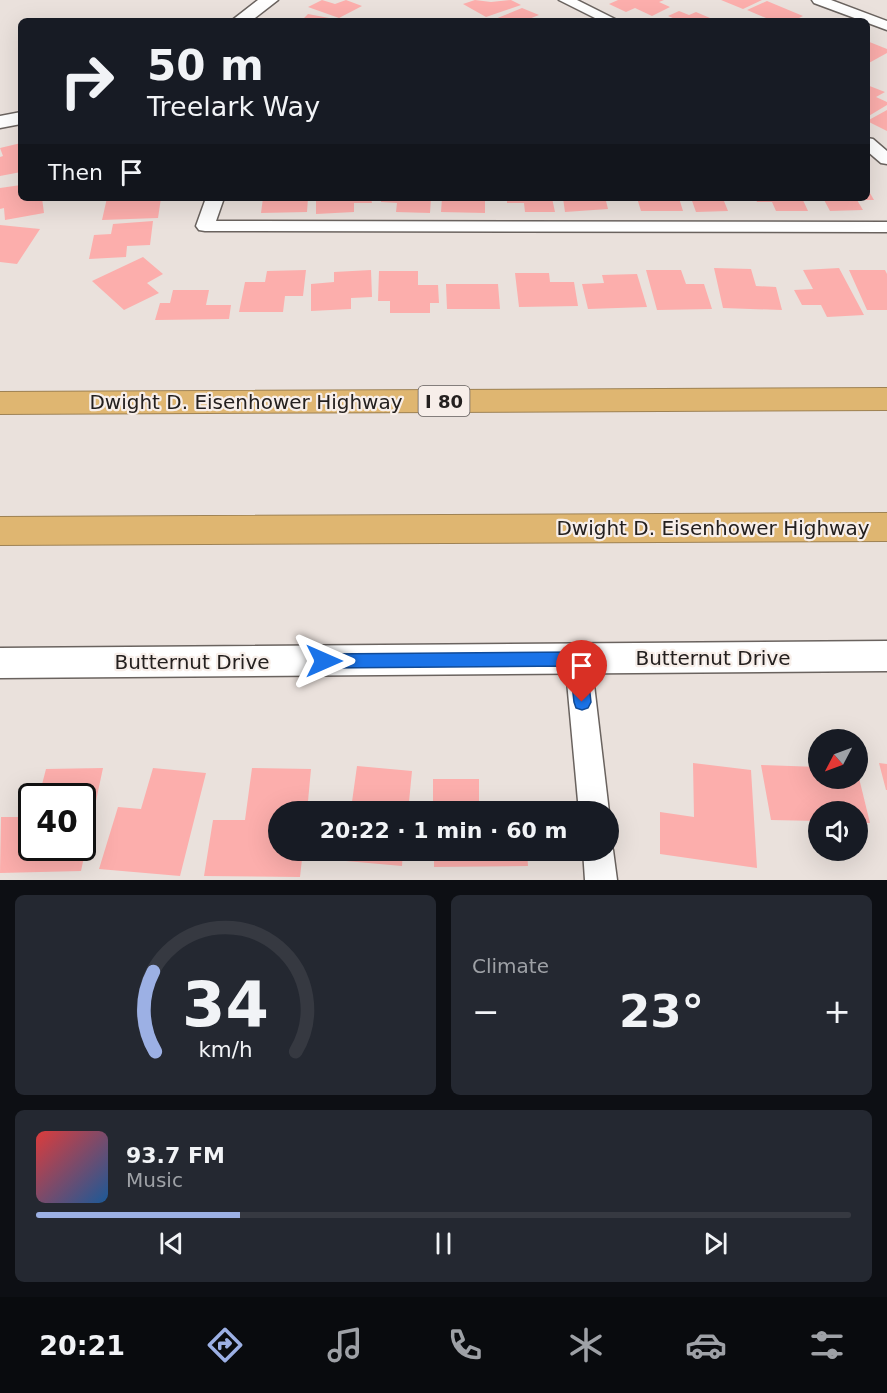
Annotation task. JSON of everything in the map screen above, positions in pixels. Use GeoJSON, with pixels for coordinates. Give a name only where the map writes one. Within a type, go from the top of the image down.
{"type":"FeatureCollection","features":[{"type":"Feature","properties":{"kind":"highway","name":"Dwight D. Eisenhower Highway"},"geometry":{"type":"LineString","coordinates":[[0,403],[887,399]]}},
{"type":"Feature","properties":{"kind":"highway","name":"Dwight D. Eisenhower Highway"},"geometry":{"type":"LineString","coordinates":[[0,531],[887,527]]}},
{"type":"Feature","properties":{"kind":"street"},"geometry":{"type":"LineString","coordinates":[[244,18],[268,0]]}},
{"type":"Feature","properties":{"kind":"street"},"geometry":{"type":"LineString","coordinates":[[566,0],[605,18]]}},
{"type":"Feature","properties":{"kind":"street"},"geometry":{"type":"LineString","coordinates":[[819,0],[866,18]]}},
{"type":"Feature","properties":{"kind":"street"},"geometry":{"type":"LineString","coordinates":[[843,9],[860,0]]}},
{"type":"Feature","properties":{"kind":"street"},"geometry":{"type":"LineString","coordinates":[[870,19],[887,26]]}},
{"type":"Feature","properties":{"kind":"street"},"geometry":{"type":"LineString","coordinates":[[0,122],[18,119]]}},
{"type":"Feature","properties":{"kind":"street"},"geometry":{"type":"LineString","coordinates":[[870,145],[887,159]]}},
{"type":"Feature","properties":{"kind":"street"},"geometry":{"type":"LineString","coordinates":[[214,201],[205,226],[887,227]]}},
{"type":"Feature","properties":{"kind":"street","name":"Butternut Drive"},"geometry":{"type":"LineString","coordinates":[[0,663],[887,656]]}},
{"type":"Feature","properties":{"kind":"street"},"geometry":{"type":"LineString","coordinates":[[578,659],[593,801]]}},
{"type":"Feature","properties":{"kind":"street"},"geometry":{"type":"LineString","coordinates":[[599,861],[601,880]]}},
{"type":"Feature","properties":{"kind":"building"},"geometry":{"type":"Polygon","coordinates":[[[322,0],[335,4],[346,0],[362,6],[339,18],[308,7],[322,0]]]}},
{"type":"Feature","properties":{"kind":"building"},"geometry":{"type":"Polygon","coordinates":[[[475,0],[491,2],[511,0],[521,5],[486,17],[463,4],[475,0]]]}},
{"type":"Feature","properties":{"kind":"building"},"geometry":{"type":"Polygon","coordinates":[[[618,0],[664,0],[659,2],[670,7],[652,16],[635,8],[626,12],[609,4],[618,0]]]}},
{"type":"Feature","properties":{"kind":"building"},"geometry":{"type":"Polygon","coordinates":[[[721,0],[762,0],[743,9],[721,0]]]}},
{"type":"Feature","properties":{"kind":"building"},"geometry":{"type":"Polygon","coordinates":[[[767,1],[803,16],[766,18],[747,10],[767,1]]]}},
{"type":"Feature","properties":{"kind":"building"},"geometry":{"type":"Polygon","coordinates":[[[522,8],[539,15],[532,18],[497,18],[522,8]]]}},
{"type":"Feature","properties":{"kind":"building"},"geometry":{"type":"Polygon","coordinates":[[[679,11],[689,15],[696,12],[710,18],[673,18],[668,16],[679,11]]]}},
{"type":"Feature","properties":{"kind":"building"},"geometry":{"type":"Polygon","coordinates":[[[308,14],[329,18],[304,18],[308,14]]]}},
{"type":"Feature","properties":{"kind":"building"},"geometry":{"type":"Polygon","coordinates":[[[870,42],[887,49],[887,53],[870,62],[870,42]]]}},
{"type":"Feature","properties":{"kind":"building"},"geometry":{"type":"Polygon","coordinates":[[[870,86],[885,92],[876,97],[887,102],[887,105],[870,115],[870,86]]]}},
{"type":"Feature","properties":{"kind":"building"},"geometry":{"type":"Polygon","coordinates":[[[887,110],[887,131],[870,122],[870,119],[887,110]]]}},
{"type":"Feature","properties":{"kind":"building"},"geometry":{"type":"Polygon","coordinates":[[[18,144],[18,173],[0,176],[0,157],[3,156],[0,148],[18,144]]]}},
{"type":"Feature","properties":{"kind":"building"},"geometry":{"type":"Polygon","coordinates":[[[18,185],[18,201],[42,201],[44,213],[5,220],[4,208],[0,209],[0,188],[18,185]]]}},
{"type":"Feature","properties":{"kind":"building"},"geometry":{"type":"Polygon","coordinates":[[[106,201],[161,201],[158,218],[102,220],[106,201]]]}},
{"type":"Feature","properties":{"kind":"building"},"geometry":{"type":"Polygon","coordinates":[[[263,201],[308,201],[307,212],[261,213],[263,201]]]}},
{"type":"Feature","properties":{"kind":"building"},"geometry":{"type":"Polygon","coordinates":[[[316,201],[372,201],[372,203],[354,203],[354,212],[316,214],[316,201]]]}},
{"type":"Feature","properties":{"kind":"building"},"geometry":{"type":"Polygon","coordinates":[[[431,201],[430,213],[396,212],[397,203],[381,202],[431,201]]]}},
{"type":"Feature","properties":{"kind":"building"},"geometry":{"type":"Polygon","coordinates":[[[442,201],[485,201],[485,213],[441,212],[442,201]]]}},
{"type":"Feature","properties":{"kind":"building"},"geometry":{"type":"Polygon","coordinates":[[[507,201],[553,201],[555,212],[525,212],[524,203],[507,203],[507,201]]]}},
{"type":"Feature","properties":{"kind":"building"},"geometry":{"type":"Polygon","coordinates":[[[563,201],[606,201],[608,209],[565,212],[563,201]]]}},
{"type":"Feature","properties":{"kind":"building"},"geometry":{"type":"Polygon","coordinates":[[[638,201],[680,201],[683,211],[641,211],[638,201]]]}},
{"type":"Feature","properties":{"kind":"building"},"geometry":{"type":"Polygon","coordinates":[[[692,201],[724,201],[728,211],[696,212],[692,201]]]}},
{"type":"Feature","properties":{"kind":"building"},"geometry":{"type":"Polygon","coordinates":[[[803,201],[808,211],[776,211],[772,202],[757,202],[803,201]]]}},
{"type":"Feature","properties":{"kind":"building"},"geometry":{"type":"Polygon","coordinates":[[[825,201],[858,201],[863,210],[830,211],[825,201]]]}},
{"type":"Feature","properties":{"kind":"building"},"geometry":{"type":"Polygon","coordinates":[[[153,221],[150,245],[127,246],[126,257],[89,259],[94,235],[111,234],[113,224],[153,221]]]}},
{"type":"Feature","properties":{"kind":"building"},"geometry":{"type":"Polygon","coordinates":[[[0,225],[40,229],[17,264],[0,262],[0,225]]]}},
{"type":"Feature","properties":{"kind":"building"},"geometry":{"type":"Polygon","coordinates":[[[143,257],[163,274],[147,283],[159,293],[124,310],[92,281],[143,257]]]}},
{"type":"Feature","properties":{"kind":"building"},"geometry":{"type":"Polygon","coordinates":[[[714,268],[751,269],[756,286],[776,287],[782,310],[723,308],[714,268]]]}},
{"type":"Feature","properties":{"kind":"building"},"geometry":{"type":"Polygon","coordinates":[[[839,268],[864,315],[827,317],[821,305],[802,305],[794,290],[813,289],[803,270],[839,268]]]}},
{"type":"Feature","properties":{"kind":"building"},"geometry":{"type":"Polygon","coordinates":[[[306,270],[303,296],[285,296],[283,312],[239,312],[245,282],[265,282],[267,271],[306,270]]]}},
{"type":"Feature","properties":{"kind":"building"},"geometry":{"type":"Polygon","coordinates":[[[371,270],[372,297],[351,298],[351,309],[311,311],[311,284],[334,282],[334,272],[371,270]]]}},
{"type":"Feature","properties":{"kind":"building"},"geometry":{"type":"Polygon","coordinates":[[[646,270],[681,270],[686,284],[704,284],[712,309],[657,310],[646,270]]]}},
{"type":"Feature","properties":{"kind":"building"},"geometry":{"type":"Polygon","coordinates":[[[849,270],[885,270],[887,310],[867,310],[849,270]]]}},
{"type":"Feature","properties":{"kind":"building"},"geometry":{"type":"Polygon","coordinates":[[[379,271],[418,271],[418,285],[438,285],[439,303],[430,303],[430,313],[390,313],[390,301],[378,301],[379,271]]]}},
{"type":"Feature","properties":{"kind":"building"},"geometry":{"type":"Polygon","coordinates":[[[515,273],[549,273],[550,282],[574,282],[578,306],[519,307],[515,273]]]}},
{"type":"Feature","properties":{"kind":"building"},"geometry":{"type":"Polygon","coordinates":[[[637,274],[647,307],[588,309],[582,284],[604,283],[602,275],[637,274]]]}},
{"type":"Feature","properties":{"kind":"building"},"geometry":{"type":"Polygon","coordinates":[[[446,284],[498,284],[500,309],[447,309],[446,284]]]}},
{"type":"Feature","properties":{"kind":"building"},"geometry":{"type":"Polygon","coordinates":[[[173,290],[209,290],[206,305],[231,305],[229,319],[155,320],[160,303],[170,303],[173,290]]]}},
{"type":"Feature","properties":{"kind":"building"},"geometry":{"type":"Polygon","coordinates":[[[693,763],[751,770],[757,868],[660,854],[660,812],[694,817],[693,763]]]}},
{"type":"Feature","properties":{"kind":"building"},"geometry":{"type":"Polygon","coordinates":[[[879,763],[887,764],[887,790],[886,790],[879,763]]]}},
{"type":"Feature","properties":{"kind":"building"},"geometry":{"type":"Polygon","coordinates":[[[761,765],[808,767],[808,789],[862,789],[865,801],[808,801],[808,821],[771,820],[761,765]]]}},
{"type":"Feature","properties":{"kind":"building"},"geometry":{"type":"Polygon","coordinates":[[[357,766],[412,771],[409,801],[352,801],[357,766]]]}},
{"type":"Feature","properties":{"kind":"building"},"geometry":{"type":"Polygon","coordinates":[[[103,768],[96,801],[96,783],[42,783],[46,769],[103,768]]]}},
{"type":"Feature","properties":{"kind":"building"},"geometry":{"type":"Polygon","coordinates":[[[153,768],[206,773],[180,876],[99,869],[118,807],[141,809],[153,768]]]}},
{"type":"Feature","properties":{"kind":"building"},"geometry":{"type":"Polygon","coordinates":[[[252,768],[311,769],[308,801],[268,801],[268,861],[302,861],[300,877],[204,876],[213,820],[245,820],[252,768]]]}},
{"type":"Feature","properties":{"kind":"building"},"geometry":{"type":"Polygon","coordinates":[[[433,779],[479,779],[479,801],[433,801],[433,779]]]}},
{"type":"Feature","properties":{"kind":"building"},"geometry":{"type":"Polygon","coordinates":[[[1,817],[18,817],[18,861],[83,861],[81,871],[0,873],[1,817]]]}},
{"type":"Feature","properties":{"kind":"building"},"geometry":{"type":"Polygon","coordinates":[[[346,861],[402,861],[402,866],[346,861]]]}},
{"type":"Feature","properties":{"kind":"building"},"geometry":{"type":"Polygon","coordinates":[[[434,861],[528,861],[528,866],[434,867],[434,861]]]}},
{"type":"Feature","properties":{"kind":"route"},"geometry":{"type":"LineString","coordinates":[[324,661],[578,659],[582,702]]}}]}
